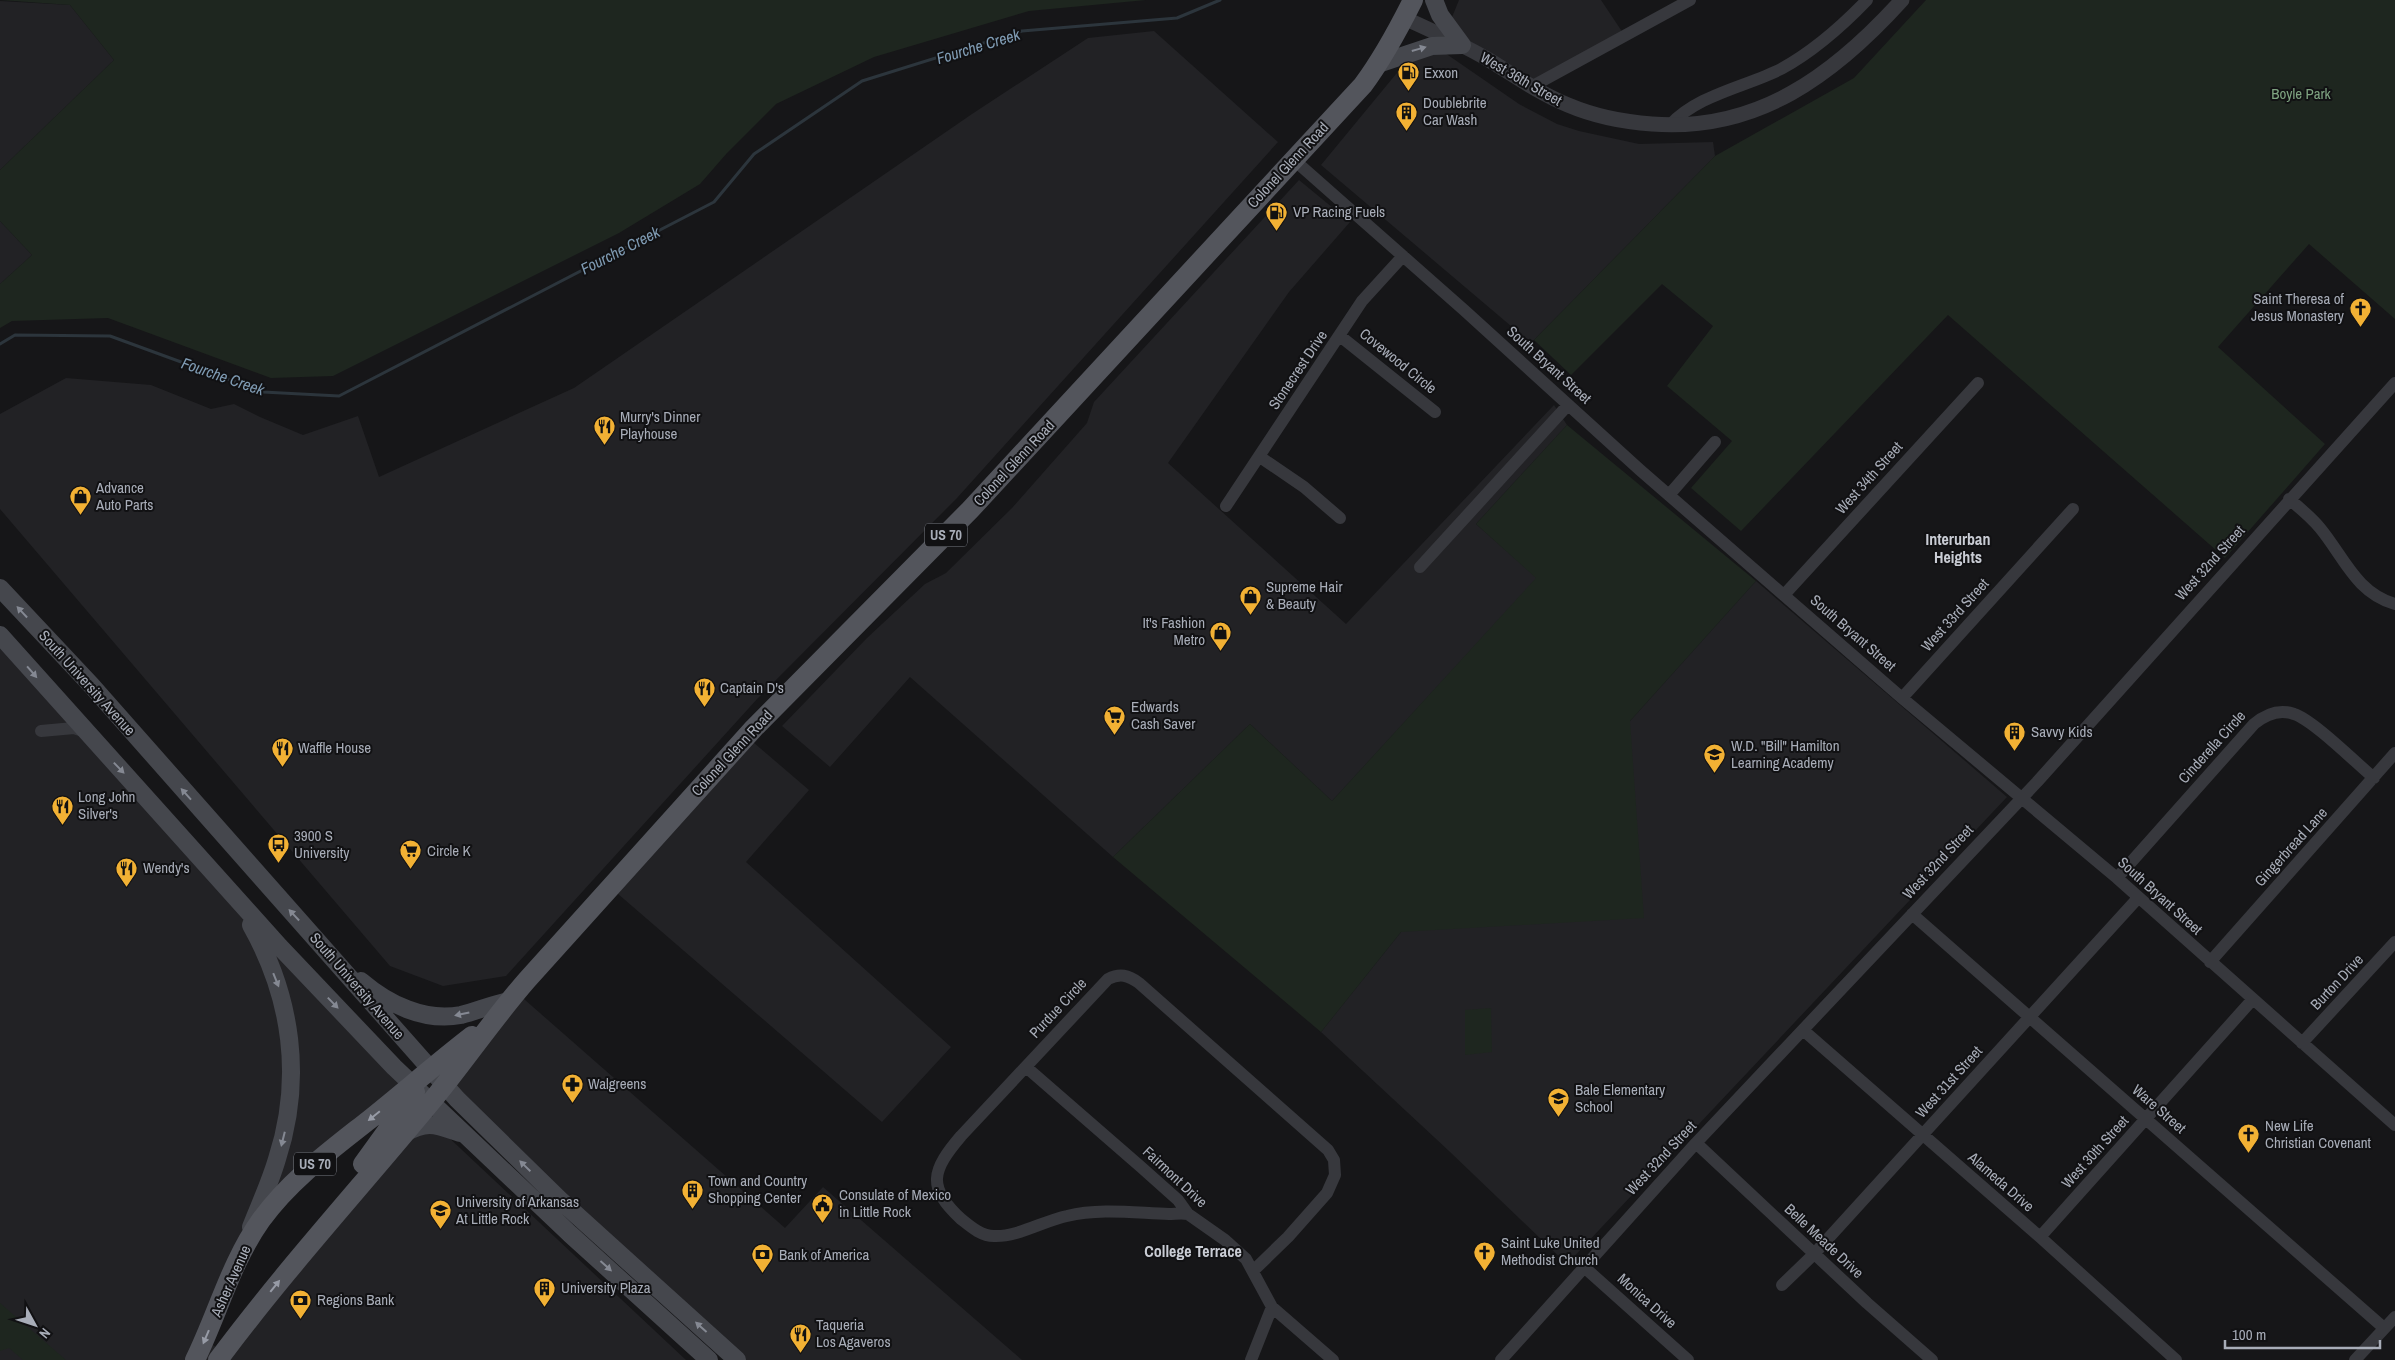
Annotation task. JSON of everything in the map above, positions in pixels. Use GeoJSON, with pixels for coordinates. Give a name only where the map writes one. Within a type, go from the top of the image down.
{"type":"FeatureCollection","features":[{"type":"Feature","properties":{"kind":"main road"},"geometry":{"type":"LineString","coordinates":[[1434,0],[1440,15],[1462,46]]}},
{"type":"Feature","properties":{"kind":"main road","name":"Colonel Glenn Road"},"geometry":{"type":"LineString","coordinates":[[445,1085],[509,1001],[754,728],[970,510],[1362,85],[1378,64],[1408,9]]}},
{"type":"Feature","properties":{"kind":"main road"},"geometry":{"type":"LineString","coordinates":[[1378,64],[1432,46],[1462,46]]}},
{"type":"Feature","properties":{"kind":"main road","name":"South University Avenue"},"geometry":{"type":"LineString","coordinates":[[0,588],[92,686],[474,1116],[560,1200],[737,1360]]}},
{"type":"Feature","properties":{"kind":"main road","name":"South University Avenue"},"geometry":{"type":"LineString","coordinates":[[0,635],[280,947],[420,1092],[570,1234],[709,1360]]}},
{"type":"Feature","properties":{"kind":"main road"},"geometry":{"type":"LineString","coordinates":[[218,877],[258,938],[280,989],[289,1030],[292,1067],[290,1105],[283,1141],[267,1188],[238,1260]]}},
{"type":"Feature","properties":{"kind":"main road"},"geometry":{"type":"LineString","coordinates":[[329,954],[366,986],[393,1003],[423,1015],[444,1017],[458,1015],[509,1001]]}},
{"type":"Feature","properties":{"kind":"main road","name":"Colonel Glenn Road"},"geometry":{"type":"LineString","coordinates":[[420,1092],[431,1069],[493,1020]]}},
{"type":"Feature","properties":{"kind":"main road","name":"Asher Avenue"},"geometry":{"type":"LineString","coordinates":[[196,1360],[238,1260],[262,1220],[290,1187],[322,1158],[420,1092],[445,1085]]}},
{"type":"Feature","properties":{"kind":"main road"},"geometry":{"type":"LineString","coordinates":[[320,1231],[338,1198],[420,1092]]}},
{"type":"Feature","properties":{"kind":"main road","name":"Asher Avenue"},"geometry":{"type":"LineString","coordinates":[[218,1360],[320,1231],[404,1134],[420,1092]]}},
{"type":"Feature","properties":{"kind":"main road"},"geometry":{"type":"LineString","coordinates":[[404,1134],[414,1128],[432,1124],[466,1134]]}},
{"type":"Feature","properties":{"kind":"street"},"geometry":{"type":"LineString","coordinates":[[1531,87],[1690,0]]}},
{"type":"Feature","properties":{"kind":"street"},"geometry":{"type":"LineString","coordinates":[[1670,125],[1679,115],[1772,73],[1806,54],[1847,20],[1867,0]]}},
{"type":"Feature","properties":{"kind":"street","name":"West 36th Street"},"geometry":{"type":"LineString","coordinates":[[1408,9],[1462,46],[1531,87],[1588,113],[1631,122],[1670,125],[1701,124],[1747,114],[1790,95],[1854,50],[1902,0]]}},
{"type":"Feature","properties":{"kind":"street","name":"South Bryant Street"},"geometry":{"type":"LineString","coordinates":[[1293,160],[1669,495],[1902,698],[2117,878],[2395,1125]]}},
{"type":"Feature","properties":{"kind":"street","name":"Stonecrest Drive"},"geometry":{"type":"LineString","coordinates":[[1226,506],[1362,301],[1403,256]]}},
{"type":"Feature","properties":{"kind":"street","name":"Covewood Circle"},"geometry":{"type":"LineString","coordinates":[[1340,336],[1435,412]]}},
{"type":"Feature","properties":{"kind":"street","name":"West 34th Street"},"geometry":{"type":"LineString","coordinates":[[1784,595],[1978,383]]}},
{"type":"Feature","properties":{"kind":"street","name":"West 32nd Street"},"geometry":{"type":"LineString","coordinates":[[1502,1360],[1696,1143],[2037,782],[2394,385]]}},
{"type":"Feature","properties":{"kind":"street"},"geometry":{"type":"LineString","coordinates":[[1420,566],[1568,405]]}},
{"type":"Feature","properties":{"kind":"street"},"geometry":{"type":"LineString","coordinates":[[1669,495],[1715,442]]}},
{"type":"Feature","properties":{"kind":"street"},"geometry":{"type":"LineString","coordinates":[[1260,457],[1304,487],[1340,518]]}},
{"type":"Feature","properties":{"kind":"street"},"geometry":{"type":"LineString","coordinates":[[2290,499],[2321,529],[2351,573],[2361,584],[2379,598],[2395,604]]}},
{"type":"Feature","properties":{"kind":"street","name":"West 33rd Street"},"geometry":{"type":"LineString","coordinates":[[1902,698],[2073,509]]}},
{"type":"Feature","properties":{"kind":"street","name":"Cinderella Circle"},"geometry":{"type":"LineString","coordinates":[[2117,878],[2254,724],[2269,714],[2286,712],[2302,717],[2374,778]]}},
{"type":"Feature","properties":{"kind":"street"},"geometry":{"type":"LineString","coordinates":[[41,731],[74,728],[86,732]]}},
{"type":"Feature","properties":{"kind":"street","name":"Gingerbread Lane"},"geometry":{"type":"LineString","coordinates":[[2210,962],[2395,753]]}},
{"type":"Feature","properties":{"kind":"street","name":"West 31st Street"},"geometry":{"type":"LineString","coordinates":[[1782,1285],[1814,1254],[2138,898]]}},
{"type":"Feature","properties":{"kind":"street","name":"Ware Street"},"geometry":{"type":"LineString","coordinates":[[1912,914],[2384,1328]]}},
{"type":"Feature","properties":{"kind":"street","name":"Burton Drive"},"geometry":{"type":"LineString","coordinates":[[2302,1043],[2395,942]]}},
{"type":"Feature","properties":{"kind":"street","name":"Purdue Circle"},"geometry":{"type":"LineString","coordinates":[[1188,1214],[1145,1212],[1077,1214],[1009,1234],[992,1236],[970,1227],[952,1211],[938,1192],[938,1177],[943,1157],[1108,980],[1121,975],[1128,976],[1140,982],[1278,1104],[1328,1150],[1334,1160],[1335,1175],[1333,1183],[1316,1206],[1254,1270]]}},
{"type":"Feature","properties":{"kind":"street","name":"West 30th Street"},"geometry":{"type":"LineString","coordinates":[[2040,1238],[2253,999]]}},
{"type":"Feature","properties":{"kind":"street","name":"Alameda Drive"},"geometry":{"type":"LineString","coordinates":[[1803,1030],[2176,1360]]}},
{"type":"Feature","properties":{"kind":"street","name":"Fairmont Drive"},"geometry":{"type":"LineString","coordinates":[[1026,1067],[1178,1200],[1188,1214],[1225,1240],[1246,1259],[1254,1270],[1272,1307],[1332,1360]]}},
{"type":"Feature","properties":{"kind":"street","name":"Belle Meade Drive"},"geometry":{"type":"LineString","coordinates":[[1696,1143],[1814,1254],[1932,1360]]}},
{"type":"Feature","properties":{"kind":"street","name":"Monica Drive"},"geometry":{"type":"LineString","coordinates":[[1584,1267],[1688,1360]]}},
{"type":"Feature","properties":{"kind":"street"},"geometry":{"type":"LineString","coordinates":[[1251,1360],[1272,1307]]}},
{"type":"Feature","properties":{"kind":"street"},"geometry":{"type":"LineString","coordinates":[[2355,1360],[2395,1317]]}},
{"type":"Feature","properties":{"kind":"shaded area"},"geometry":{"type":"Polygon","coordinates":[[[1459,0],[1601,0],[1625,36],[1531,87],[1448,27],[1459,0]]]}},
{"type":"Feature","properties":{"kind":"shaded area"},"geometry":{"type":"Polygon","coordinates":[[[0,1],[70,5],[114,60],[0,170],[0,1]]]}},
{"type":"Feature","properties":{"kind":"shaded area"},"geometry":{"type":"Polygon","coordinates":[[[1154,31],[1278,142],[957,498],[758,698],[506,976],[443,986],[390,966],[0,509],[0,414],[66,378],[151,385],[211,409],[234,404],[303,435],[358,416],[379,477],[574,388],[972,114],[1088,38],[1154,31]]]}},
{"type":"Feature","properties":{"kind":"shaded area"},"geometry":{"type":"Polygon","coordinates":[[[1445,53],[1519,104],[1557,124],[1579,131],[1639,144],[1713,142],[1715,156],[1531,343],[1321,165],[1396,74],[1418,57],[1445,53]]]}},
{"type":"Feature","properties":{"kind":"shaded area"},"geometry":{"type":"Polygon","coordinates":[[[1299,180],[1350,222],[1289,292],[1168,463],[1346,624],[1554,405],[1567,425],[1476,524],[1537,578],[1332,801],[1250,724],[1113,857],[910,677],[830,767],[782,726],[867,638],[925,584],[946,573],[1012,508],[1087,423],[1094,402],[1299,180]]]}},
{"type":"Feature","properties":{"kind":"shaded area"},"geometry":{"type":"Polygon","coordinates":[[[0,221],[32,255],[0,284],[0,221]]]}},
{"type":"Feature","properties":{"kind":"shaded area"},"geometry":{"type":"Polygon","coordinates":[[[1756,581],[2007,797],[1567,1264],[1321,1032],[1401,932],[1630,721],[1756,581]]]}},
{"type":"Feature","properties":{"kind":"shaded area"},"geometry":{"type":"Polygon","coordinates":[[[0,633],[412,1085],[274,1205],[205,1340],[230,1356],[428,1118],[686,1360],[0,1360],[0,633]]]}},
{"type":"Feature","properties":{"kind":"shaded area"},"geometry":{"type":"Polygon","coordinates":[[[746,736],[809,790],[746,862],[951,1047],[882,1122],[610,887],[746,736]]]}},
{"type":"Feature","properties":{"kind":"shaded area"},"geometry":{"type":"Polygon","coordinates":[[[516,992],[785,1228],[823,1187],[1022,1360],[737,1360],[445,1085],[516,992]]]}},
{"type":"Feature","properties":{"kind":"green space"},"geometry":{"type":"Polygon","coordinates":[[[0,0],[1146,0],[1029,11],[874,57],[776,104],[727,153],[700,184],[619,233],[333,376],[271,378],[108,318],[12,321],[0,328],[0,284],[32,255],[0,221],[0,170],[114,60],[70,5],[0,0]]]}},
{"type":"Feature","properties":{"kind":"green space","name":"Boyle Park"},"geometry":{"type":"Polygon","coordinates":[[[1926,0],[2395,0],[2395,319],[2309,244],[2218,347],[2325,444],[2225,558],[1948,315],[1741,531],[1691,488],[1732,441],[1667,386],[1713,326],[1662,284],[1571,375],[1534,340],[1715,156],[1854,78],[1926,0]]]}},
{"type":"Feature","properties":{"kind":"green space"},"geometry":{"type":"Polygon","coordinates":[[[1567,425],[1756,581],[1630,721],[1644,918],[1401,932],[1321,1032],[1113,857],[1250,724],[1332,801],[1536,578],[1476,524],[1567,425]]]}},
{"type":"Feature","properties":{"kind":"green space"},"geometry":{"type":"Polygon","coordinates":[[[1491,1008],[1492,1052],[1465,1055],[1465,1010],[1491,1008]]]}},
{"type":"Feature","properties":{"kind":"green space"},"geometry":{"type":"Polygon","coordinates":[[[0,1303],[66,1360],[23,1360],[9,1348],[0,1351],[0,1303]]]}},
{"type":"Feature","properties":{"kind":"waterway","name":"Fourche Creek"},"geometry":{"type":"LineString","coordinates":[[0,344],[15,335],[110,336],[263,392],[339,396],[714,202],[754,154],[862,81],[1022,31],[1177,18],[1220,0]]}},
{"type":"Feature","properties":{"kind":"place","name":"Exxon"},"geometry":{"type":"Point","coordinates":[1408,92]}},
{"type":"Feature","properties":{"kind":"place","name":"Doublebrite Car Wash"},"geometry":{"type":"Point","coordinates":[1407,131]}},
{"type":"Feature","properties":{"kind":"place","name":"VP Racing Fuels"},"geometry":{"type":"Point","coordinates":[1277,231]}},
{"type":"Feature","properties":{"kind":"place","name":"Saint Theresa of Jesus Monastery"},"geometry":{"type":"Point","coordinates":[2360,327]}},
{"type":"Feature","properties":{"kind":"place","name":"Murry's Dinner Playhouse"},"geometry":{"type":"Point","coordinates":[604,445]}},
{"type":"Feature","properties":{"kind":"place","name":"Advance Auto Parts"},"geometry":{"type":"Point","coordinates":[80,516]}},
{"type":"Feature","properties":{"kind":"place","name":"Supreme Hair & Beauty"},"geometry":{"type":"Point","coordinates":[1250,615]}},
{"type":"Feature","properties":{"kind":"place","name":"It's Fashion Metro"},"geometry":{"type":"Point","coordinates":[1221,651]}},
{"type":"Feature","properties":{"kind":"place","name":"Captain D's"},"geometry":{"type":"Point","coordinates":[704,707]}},
{"type":"Feature","properties":{"kind":"place","name":"Edwards Cash Saver"},"geometry":{"type":"Point","coordinates":[1115,735]}},
{"type":"Feature","properties":{"kind":"place","name":"Savvy Kids"},"geometry":{"type":"Point","coordinates":[2015,751]}},
{"type":"Feature","properties":{"kind":"place","name":"Waffle House"},"geometry":{"type":"Point","coordinates":[282,767]}},
{"type":"Feature","properties":{"kind":"place","name":"W.D. \"Bill\" Hamilton Learning Academy"},"geometry":{"type":"Point","coordinates":[1715,774]}},
{"type":"Feature","properties":{"kind":"place","name":"Long John Silver's"},"geometry":{"type":"Point","coordinates":[62,825]}},
{"type":"Feature","properties":{"kind":"place","name":"3900 S University"},"geometry":{"type":"Point","coordinates":[278,864]}},
{"type":"Feature","properties":{"kind":"place","name":"Circle K"},"geometry":{"type":"Point","coordinates":[411,870]}},
{"type":"Feature","properties":{"kind":"place","name":"Wendy's"},"geometry":{"type":"Point","coordinates":[127,887]}},
{"type":"Feature","properties":{"kind":"place","name":"Walgreens"},"geometry":{"type":"Point","coordinates":[572,1103]}},
{"type":"Feature","properties":{"kind":"place","name":"Bale Elementary School"},"geometry":{"type":"Point","coordinates":[1559,1118]}},
{"type":"Feature","properties":{"kind":"place","name":"New Life Christian Covenant"},"geometry":{"type":"Point","coordinates":[2249,1154]}},
{"type":"Feature","properties":{"kind":"place","name":"Town and Country Shopping Center"},"geometry":{"type":"Point","coordinates":[692,1209]}},
{"type":"Feature","properties":{"kind":"place","name":"Consulate of Mexico in Little Rock"},"geometry":{"type":"Point","coordinates":[823,1223]}},
{"type":"Feature","properties":{"kind":"place","name":"University of Arkansas At Little Rock"},"geometry":{"type":"Point","coordinates":[440,1230]}},
{"type":"Feature","properties":{"kind":"place","name":"Saint Luke United Methodist Church"},"geometry":{"type":"Point","coordinates":[1485,1271]}},
{"type":"Feature","properties":{"kind":"place","name":"Bank of America"},"geometry":{"type":"Point","coordinates":[763,1274]}},
{"type":"Feature","properties":{"kind":"place","name":"University Plaza"},"geometry":{"type":"Point","coordinates":[545,1307]}},
{"type":"Feature","properties":{"kind":"place","name":"Regions Bank"},"geometry":{"type":"Point","coordinates":[301,1319]}},
{"type":"Feature","properties":{"kind":"place","name":"Taqueria Los Agaveros"},"geometry":{"type":"Point","coordinates":[800,1353]}},
{"type":"Feature","properties":{"kind":"district","name":"Interurban Heights"},"geometry":{"type":"Point","coordinates":[1958,548]}},
{"type":"Feature","properties":{"kind":"district","name":"College Terrace"},"geometry":{"type":"Point","coordinates":[1193,1251]}}]}
